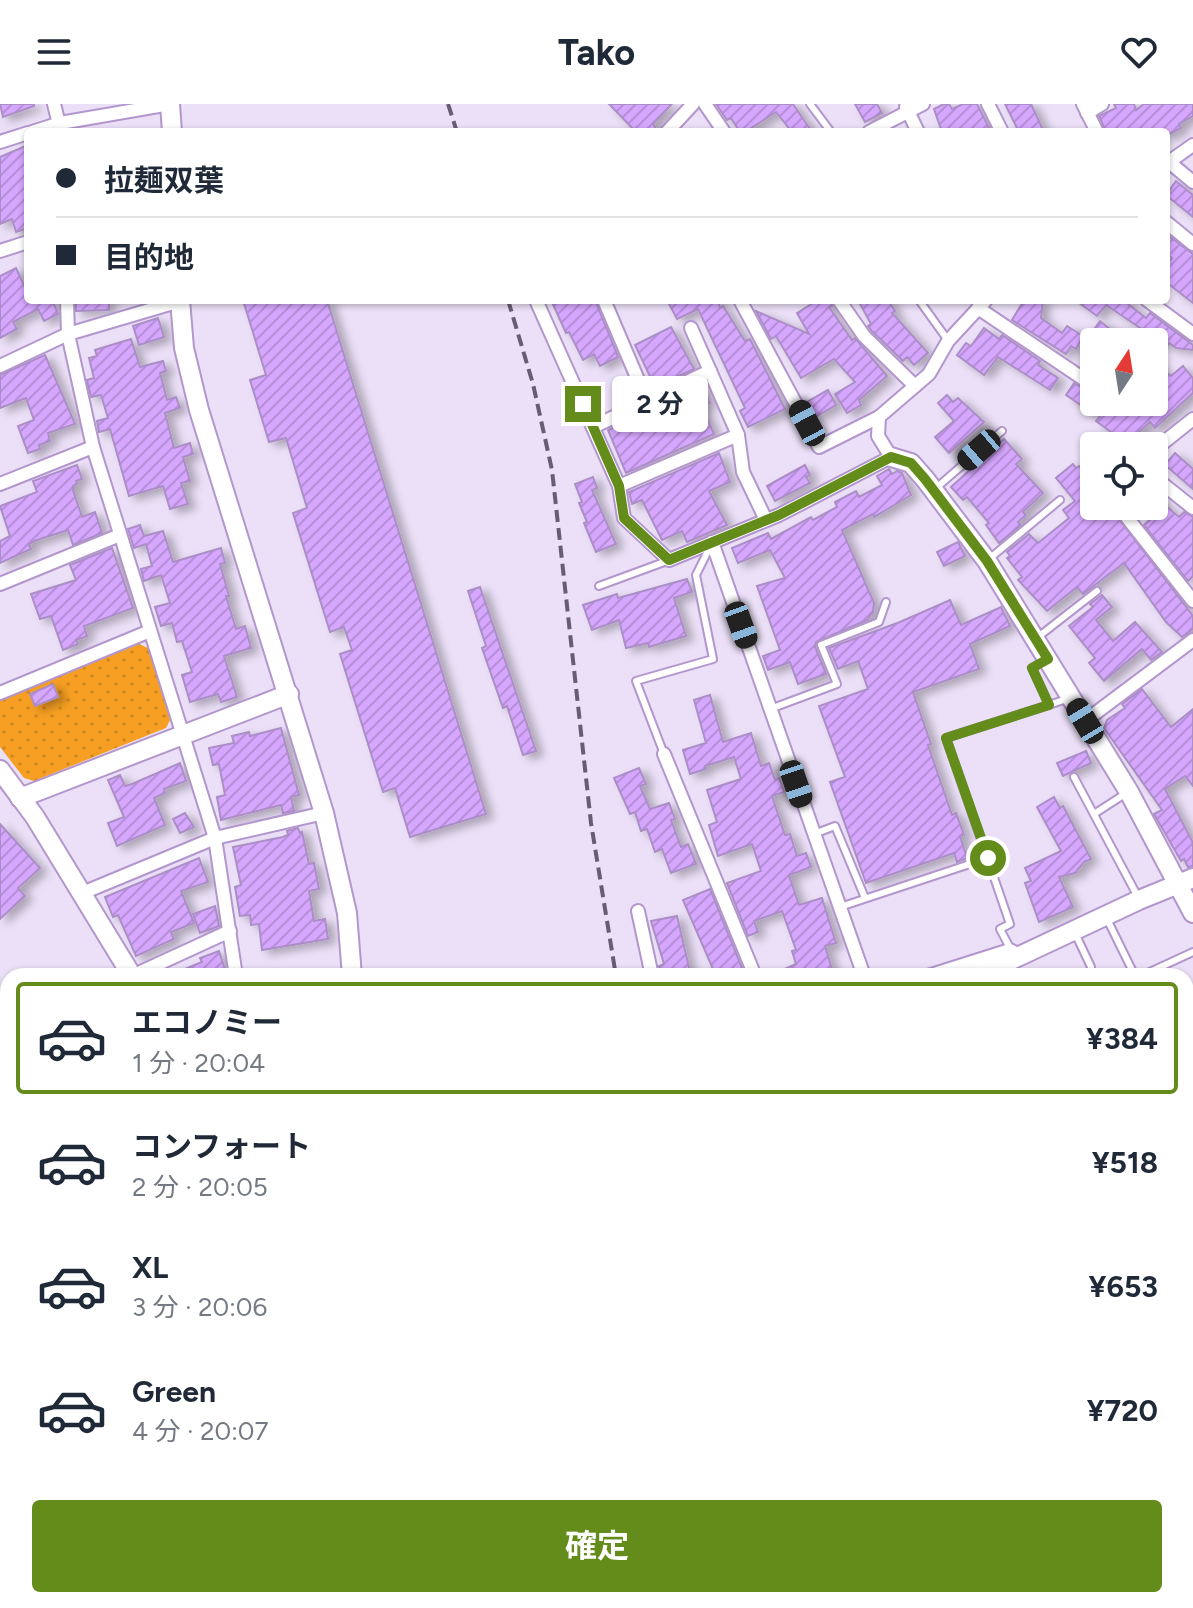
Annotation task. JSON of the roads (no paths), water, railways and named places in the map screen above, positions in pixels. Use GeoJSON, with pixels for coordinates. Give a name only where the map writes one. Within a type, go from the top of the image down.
{"type":"FeatureCollection","features":[{"type":"Feature","properties":{"kind":"street"},"geometry":{"type":"LineString","coordinates":[[54,104],[60,128],[170,104],[172,128]]}},
{"type":"Feature","properties":{"kind":"street"},"geometry":{"type":"LineString","coordinates":[[671,128],[693,104]]}},
{"type":"Feature","properties":{"kind":"street"},"geometry":{"type":"LineString","coordinates":[[705,104],[721,128]]}},
{"type":"Feature","properties":{"kind":"street"},"geometry":{"type":"LineString","coordinates":[[875,128],[907,108],[923,104]]}},
{"type":"Feature","properties":{"kind":"street"},"geometry":{"type":"LineString","coordinates":[[988,104],[1000,128]]}},
{"type":"Feature","properties":{"kind":"street"},"geometry":{"type":"LineString","coordinates":[[1095,128],[1085,108],[1102,104]]}},
{"type":"Feature","properties":{"kind":"street"},"geometry":{"type":"LineString","coordinates":[[907,108],[916,128]]}},
{"type":"Feature","properties":{"kind":"street"},"geometry":{"type":"LineString","coordinates":[[0,142],[24,135]]}},
{"type":"Feature","properties":{"kind":"street"},"geometry":{"type":"LineString","coordinates":[[1170,161],[1193,145]]}},
{"type":"Feature","properties":{"kind":"street"},"geometry":{"type":"LineString","coordinates":[[1170,165],[1193,182]]}},
{"type":"Feature","properties":{"kind":"street"},"geometry":{"type":"LineString","coordinates":[[1170,225],[1193,244]]}},
{"type":"Feature","properties":{"kind":"street"},"geometry":{"type":"LineString","coordinates":[[0,251],[24,243]]}},
{"type":"Feature","properties":{"kind":"street"},"geometry":{"type":"LineString","coordinates":[[67,304],[68,334],[93,447],[215,838],[235,968]]}},
{"type":"Feature","properties":{"kind":"street"},"geometry":{"type":"LineString","coordinates":[[0,366],[68,334],[170,304]]}},
{"type":"Feature","properties":{"kind":"street"},"geometry":{"type":"LineString","coordinates":[[180,304],[184,348],[199,410],[324,813],[347,913],[351,968]]}},
{"type":"Feature","properties":{"kind":"street"},"geometry":{"type":"LineString","coordinates":[[538,304],[619,486],[624,518],[669,560],[766,520],[891,457]]}},
{"type":"Feature","properties":{"kind":"street"},"geometry":{"type":"LineString","coordinates":[[606,304],[647,401]]}},
{"type":"Feature","properties":{"kind":"street"},"geometry":{"type":"LineString","coordinates":[[742,304],[819,447],[879,417],[929,374],[948,341],[982,304],[1080,376]]}},
{"type":"Feature","properties":{"kind":"street"},"geometry":{"type":"LineString","coordinates":[[842,304],[864,336],[915,386]]}},
{"type":"Feature","properties":{"kind":"street"},"geometry":{"type":"LineString","coordinates":[[1152,304],[1193,334]]}},
{"type":"Feature","properties":{"kind":"street"},"geometry":{"type":"LineString","coordinates":[[691,328],[738,435],[743,472],[766,520]]}},
{"type":"Feature","properties":{"kind":"street"},"geometry":{"type":"LineString","coordinates":[[593,427],[710,371]]}},
{"type":"Feature","properties":{"kind":"street"},"geometry":{"type":"LineString","coordinates":[[879,417],[878,436],[891,457],[911,463],[987,561],[1186,880],[1193,913]]}},
{"type":"Feature","properties":{"kind":"street"},"geometry":{"type":"LineString","coordinates":[[1168,439],[1193,419]]}},
{"type":"Feature","properties":{"kind":"street"},"geometry":{"type":"LineString","coordinates":[[619,486],[738,435]]}},
{"type":"Feature","properties":{"kind":"street"},"geometry":{"type":"LineString","coordinates":[[0,484],[93,447]]}},
{"type":"Feature","properties":{"kind":"street"},"geometry":{"type":"LineString","coordinates":[[1168,488],[1193,508]]}},
{"type":"Feature","properties":{"kind":"street"},"geometry":{"type":"LineString","coordinates":[[1129,520],[1193,601]]}},
{"type":"Feature","properties":{"kind":"street"},"geometry":{"type":"LineString","coordinates":[[0,587],[120,535]]}},
{"type":"Feature","properties":{"kind":"street"},"geometry":{"type":"LineString","coordinates":[[712,542],[861,968]]}},
{"type":"Feature","properties":{"kind":"street"},"geometry":{"type":"LineString","coordinates":[[0,693],[150,631]]}},
{"type":"Feature","properties":{"kind":"street"},"geometry":{"type":"LineString","coordinates":[[1085,721],[1193,640]]}},
{"type":"Feature","properties":{"kind":"street"},"geometry":{"type":"LineString","coordinates":[[20,798],[289,694]]}},
{"type":"Feature","properties":{"kind":"street"},"geometry":{"type":"LineString","coordinates":[[664,754],[752,968]]}},
{"type":"Feature","properties":{"kind":"street"},"geometry":{"type":"LineString","coordinates":[[0,770],[127,968]]}},
{"type":"Feature","properties":{"kind":"street"},"geometry":{"type":"LineString","coordinates":[[80,894],[215,838],[324,813]]}},
{"type":"Feature","properties":{"kind":"street"},"geometry":{"type":"LineString","coordinates":[[950,968],[1015,952],[1074,930],[1186,880]]}},
{"type":"Feature","properties":{"kind":"street"},"geometry":{"type":"LineString","coordinates":[[638,911],[650,968]]}},
{"type":"Feature","properties":{"kind":"street"},"geometry":{"type":"LineString","coordinates":[[149,968],[230,931]]}},
{"type":"Feature","properties":{"kind":"street"},"geometry":{"type":"LineString","coordinates":[[992,968],[1015,952]]}},
{"type":"Feature","properties":{"kind":"lane"},"geometry":{"type":"LineString","coordinates":[[810,104],[828,128]]}},
{"type":"Feature","properties":{"kind":"lane"},"geometry":{"type":"LineString","coordinates":[[922,304],[948,341]]}},
{"type":"Feature","properties":{"kind":"lane"},"geometry":{"type":"LineString","coordinates":[[933,490],[1002,431]]}},
{"type":"Feature","properties":{"kind":"lane"},"geometry":{"type":"LineString","coordinates":[[987,561],[1060,500]]}},
{"type":"Feature","properties":{"kind":"lane"},"geometry":{"type":"LineString","coordinates":[[664,754],[636,681],[713,659],[696,575],[712,542]]}},
{"type":"Feature","properties":{"kind":"lane"},"geometry":{"type":"LineString","coordinates":[[599,586],[669,560]]}},
{"type":"Feature","properties":{"kind":"lane"},"geometry":{"type":"LineString","coordinates":[[1036,639],[1097,591]]}},
{"type":"Feature","properties":{"kind":"lane"},"geometry":{"type":"LineString","coordinates":[[770,709],[837,684],[821,645],[879,622],[886,602]]}},
{"type":"Feature","properties":{"kind":"lane"},"geometry":{"type":"LineString","coordinates":[[1048,659],[1032,668],[1049,705]]}},
{"type":"Feature","properties":{"kind":"lane"},"geometry":{"type":"LineString","coordinates":[[1015,952],[1000,929],[1010,924],[946,738],[1071,698]]}},
{"type":"Feature","properties":{"kind":"lane"},"geometry":{"type":"LineString","coordinates":[[1074,777],[1139,900]]}},
{"type":"Feature","properties":{"kind":"lane"},"geometry":{"type":"LineString","coordinates":[[1094,814],[1129,792]]}},
{"type":"Feature","properties":{"kind":"lane"},"geometry":{"type":"LineString","coordinates":[[814,834],[835,826],[865,898]]}},
{"type":"Feature","properties":{"kind":"lane"},"geometry":{"type":"LineString","coordinates":[[840,907],[988,858]]}},
{"type":"Feature","properties":{"kind":"lane"},"geometry":{"type":"LineString","coordinates":[[1105,915],[1131,968]]}},
{"type":"Feature","properties":{"kind":"lane"},"geometry":{"type":"LineString","coordinates":[[1074,930],[1091,967]]}},
{"type":"Feature","properties":{"kind":"lane"},"geometry":{"type":"LineString","coordinates":[[1158,968],[1193,952]]}},
{"type":"Feature","properties":{"kind":"railway"},"geometry":{"type":"LineString","coordinates":[[448,104],[456,128]]}},
{"type":"Feature","properties":{"kind":"railway"},"geometry":{"type":"LineString","coordinates":[[509,304],[533,384],[552,470],[591,823],[615,968]]}}]}
